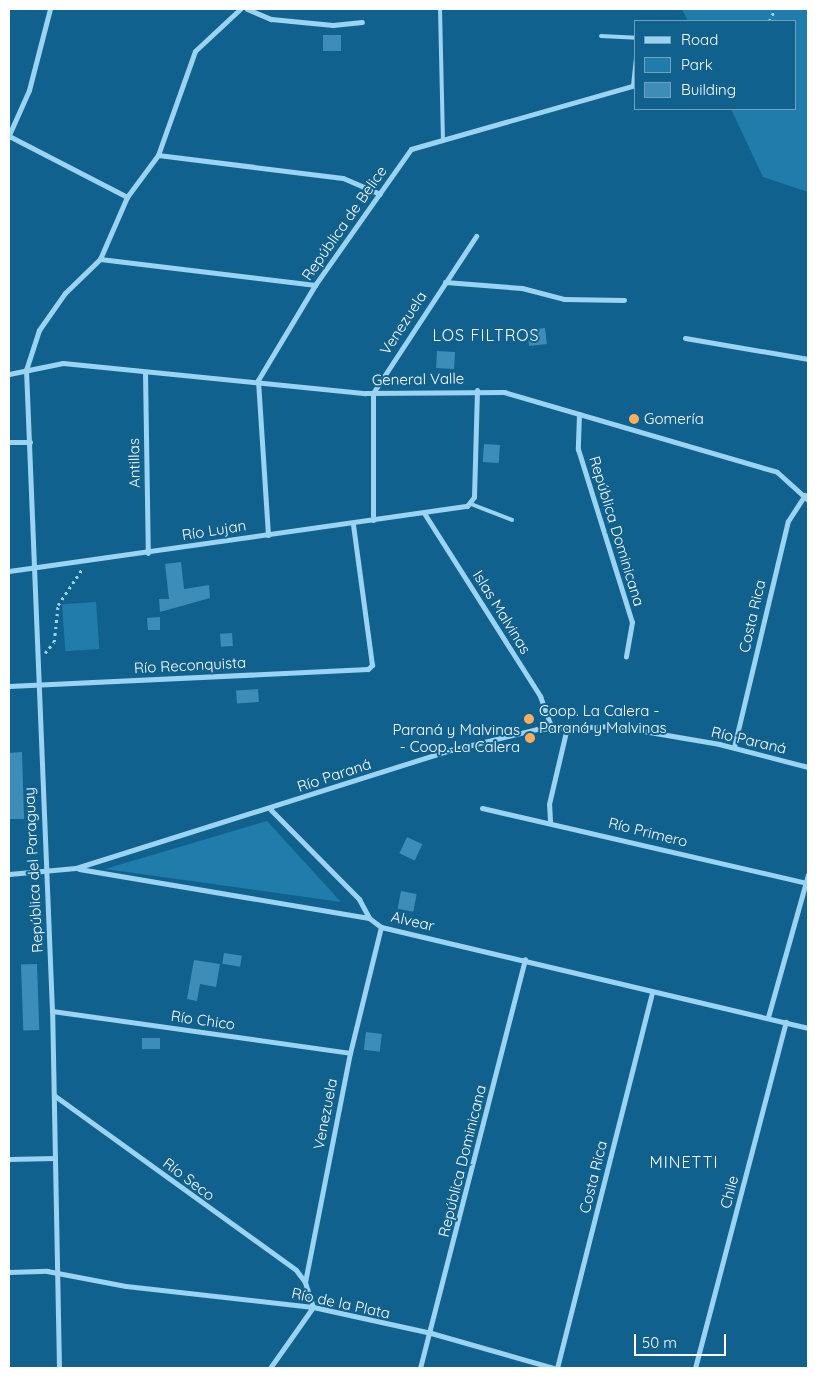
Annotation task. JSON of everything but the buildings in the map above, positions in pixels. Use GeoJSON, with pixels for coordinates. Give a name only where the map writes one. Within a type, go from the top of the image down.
{"type":"FeatureCollection","features":[{"type":"Feature","properties":{"kind":"street"},"geometry":{"type":"LineString","coordinates":[[50,9],[29,90],[9,135],[126,197]]}},
{"type":"Feature","properties":{"kind":"street"},"geometry":{"type":"LineString","coordinates":[[26,370],[39,330],[66,293],[100,259],[126,197],[158,155],[195,51],[240,9]]}},
{"type":"Feature","properties":{"kind":"street"},"geometry":{"type":"LineString","coordinates":[[247,9],[271,19],[333,25],[362,22]]}},
{"type":"Feature","properties":{"kind":"street","name":"República de Belice"},"geometry":{"type":"LineString","coordinates":[[258,380],[315,285],[411,149],[634,86]]}},
{"type":"Feature","properties":{"kind":"street"},"geometry":{"type":"LineString","coordinates":[[158,155],[344,178],[380,194]]}},
{"type":"Feature","properties":{"kind":"street","name":"Venezuela"},"geometry":{"type":"LineString","coordinates":[[373,393],[476,236]]}},
{"type":"Feature","properties":{"kind":"street"},"geometry":{"type":"LineString","coordinates":[[100,259],[315,285]]}},
{"type":"Feature","properties":{"kind":"street"},"geometry":{"type":"LineString","coordinates":[[445,282],[522,288],[564,299],[624,300]]}},
{"type":"Feature","properties":{"kind":"street"},"geometry":{"type":"LineString","coordinates":[[684,338],[808,358]]}},
{"type":"Feature","properties":{"kind":"street","name":"General Valle"},"geometry":{"type":"LineString","coordinates":[[9,374],[53,363],[258,380],[373,393],[477,390],[520,395],[777,472],[806,498]]}},
{"type":"Feature","properties":{"kind":"street","name":"República del Paraguay"},"geometry":{"type":"LineString","coordinates":[[26,370],[55,1096],[55,1158],[60,1272],[59,1368]]}},
{"type":"Feature","properties":{"kind":"street","name":"Antillas"},"geometry":{"type":"LineString","coordinates":[[145,372],[148,553]]}},
{"type":"Feature","properties":{"kind":"street"},"geometry":{"type":"LineString","coordinates":[[258,380],[268,535]]}},
{"type":"Feature","properties":{"kind":"street"},"geometry":{"type":"LineString","coordinates":[[469,505],[477,390]]}},
{"type":"Feature","properties":{"kind":"street"},"geometry":{"type":"LineString","coordinates":[[373,393],[373,520]]}},
{"type":"Feature","properties":{"kind":"street","name":"República Dominicana"},"geometry":{"type":"LineString","coordinates":[[579,414],[578,448],[632,622],[626,656]]}},
{"type":"Feature","properties":{"kind":"street"},"geometry":{"type":"LineString","coordinates":[[9,442],[30,442]]}},
{"type":"Feature","properties":{"kind":"street","name":"Costa Rica"},"geometry":{"type":"LineString","coordinates":[[734,747],[788,521],[806,498]]}},
{"type":"Feature","properties":{"kind":"street","name":"Río Lujan"},"geometry":{"type":"LineString","coordinates":[[9,571],[34,570],[84,563],[353,524],[469,505]]}},
{"type":"Feature","properties":{"kind":"street","name":"Islas Malvinas"},"geometry":{"type":"LineString","coordinates":[[424,513],[540,696],[551,728]]}},
{"type":"Feature","properties":{"kind":"street","name":"Río Reconquista"},"geometry":{"type":"LineString","coordinates":[[9,686],[372,665],[353,524]]}},
{"type":"Feature","properties":{"kind":"street","name":"Río Paraná"},"geometry":{"type":"LineString","coordinates":[[76,868],[270,809],[478,742],[551,728],[614,726],[734,747],[808,767]]}},
{"type":"Feature","properties":{"kind":"street"},"geometry":{"type":"LineString","coordinates":[[550,821],[548,804],[567,727]]}},
{"type":"Feature","properties":{"kind":"street","name":"Río Primero"},"geometry":{"type":"LineString","coordinates":[[482,808],[550,821],[807,883]]}},
{"type":"Feature","properties":{"kind":"street"},"geometry":{"type":"LineString","coordinates":[[270,809],[359,899],[369,918]]}},
{"type":"Feature","properties":{"kind":"street","name":"Alvear"},"geometry":{"type":"LineString","coordinates":[[9,874],[76,868],[369,918],[381,927],[526,959],[652,993],[768,1017],[808,1028]]}},
{"type":"Feature","properties":{"kind":"street"},"geometry":{"type":"LineString","coordinates":[[768,1017],[808,875]]}},
{"type":"Feature","properties":{"kind":"street","name":"Venezuela"},"geometry":{"type":"LineString","coordinates":[[313,1307],[306,1282],[350,1052],[381,927]]}},
{"type":"Feature","properties":{"kind":"street","name":"República Dominicana"},"geometry":{"type":"LineString","coordinates":[[420,1368],[431,1333],[526,959]]}},
{"type":"Feature","properties":{"kind":"street","name":"Costa Rica"},"geometry":{"type":"LineString","coordinates":[[556,1368],[652,993]]}},
{"type":"Feature","properties":{"kind":"street","name":"Río Chico"},"geometry":{"type":"LineString","coordinates":[[52,1011],[350,1052]]}},
{"type":"Feature","properties":{"kind":"street","name":"Chile"},"geometry":{"type":"LineString","coordinates":[[695,1368],[786,1022]]}},
{"type":"Feature","properties":{"kind":"street","name":"Río Seco"},"geometry":{"type":"LineString","coordinates":[[55,1096],[296,1270],[306,1282]]}},
{"type":"Feature","properties":{"kind":"street"},"geometry":{"type":"LineString","coordinates":[[9,1159],[55,1158]]}},
{"type":"Feature","properties":{"kind":"street","name":"Río de la Plata"},"geometry":{"type":"LineString","coordinates":[[9,1272],[60,1272],[126,1286],[313,1307],[431,1333],[556,1368]]}},
{"type":"Feature","properties":{"kind":"street"},"geometry":{"type":"LineString","coordinates":[[270,1368],[313,1307]]}},
{"type":"Feature","properties":{"kind":"lane"},"geometry":{"type":"LineString","coordinates":[[440,9],[443,139]]}},
{"type":"Feature","properties":{"kind":"lane"},"geometry":{"type":"LineString","coordinates":[[600,36],[634,38]]}},
{"type":"Feature","properties":{"kind":"lane"},"geometry":{"type":"LineString","coordinates":[[469,505],[512,520]]}},
{"type":"Feature","properties":{"kind":"path"},"geometry":{"type":"LineString","coordinates":[[769,20],[775,9]]}},
{"type":"Feature","properties":{"kind":"path"},"geometry":{"type":"LineString","coordinates":[[37,664],[54,642],[58,605],[84,563]]}},
{"type":"Feature","properties":{"kind":"green space"},"geometry":{"type":"Polygon","coordinates":[[[682,9],[808,9],[808,192],[763,177],[731,110],[797,110],[797,20],[688,20],[682,9]]]}},
{"type":"Feature","properties":{"kind":"green space"},"geometry":{"type":"Polygon","coordinates":[[[96,602],[99,649],[65,651],[62,604],[96,602]]]}},
{"type":"Feature","properties":{"kind":"green space"},"geometry":{"type":"Polygon","coordinates":[[[267,821],[341,902],[105,869],[267,821]]]}},
{"type":"Feature","properties":{"kind":"place","name":"Gomería"},"geometry":{"type":"Point","coordinates":[634,419]}},
{"type":"Feature","properties":{"kind":"place","name":"Coop. La Calera - Paraná y Malvinas"},"geometry":{"type":"Point","coordinates":[529,719]}},
{"type":"Feature","properties":{"kind":"place","name":"Paraná y Malvinas - Coop. La Calera"},"geometry":{"type":"Point","coordinates":[530,738]}},
{"type":"Feature","properties":{"kind":"district","name":"LOS FILTROS"},"geometry":{"type":"Point","coordinates":[486,335]}},
{"type":"Feature","properties":{"kind":"district","name":"MINETTI"},"geometry":{"type":"Point","coordinates":[684,1162]}}]}
